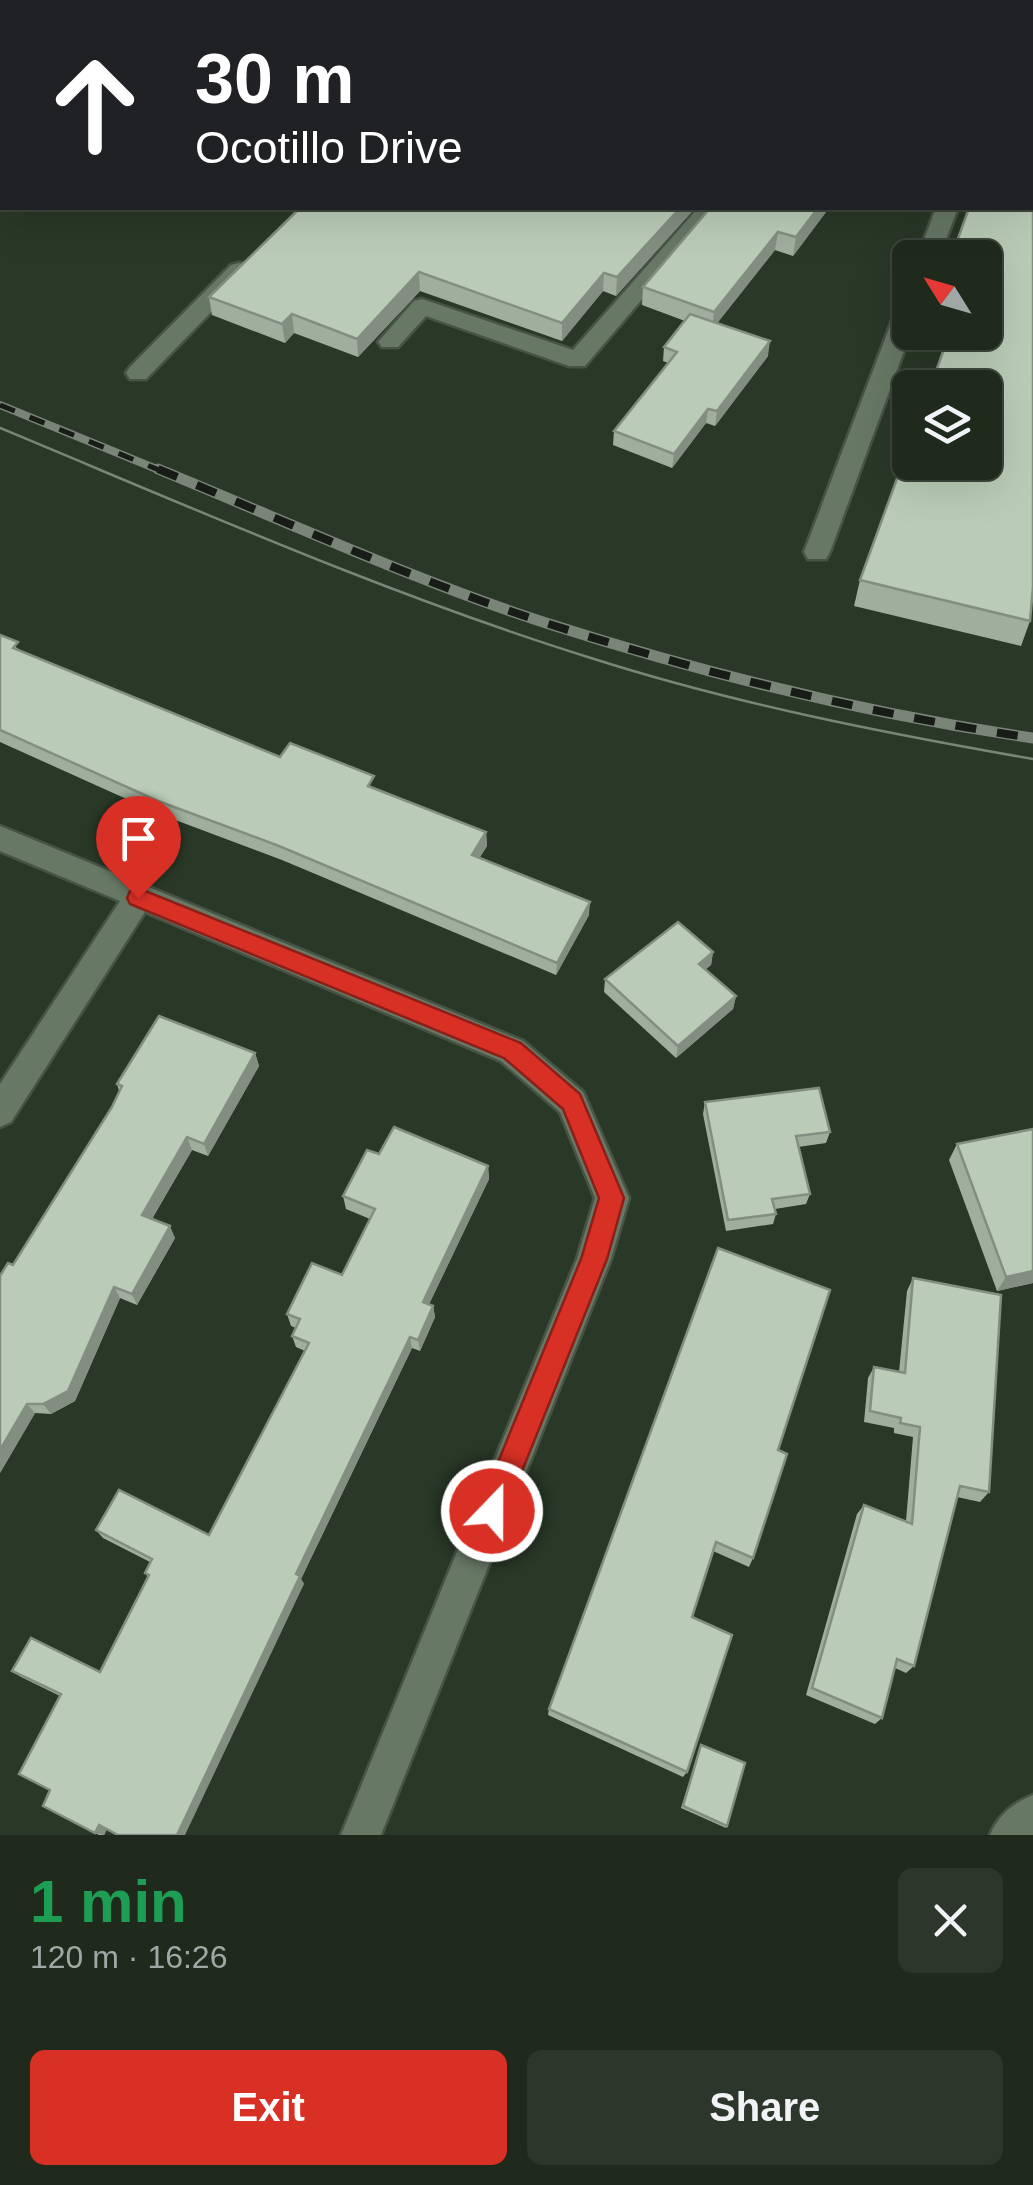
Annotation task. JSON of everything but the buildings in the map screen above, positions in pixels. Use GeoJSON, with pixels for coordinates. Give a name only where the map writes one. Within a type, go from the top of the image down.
{"type":"FeatureCollection","features":[{"type":"Feature","properties":{"kind":"street"},"geometry":{"type":"LineString","coordinates":[[390,342],[422,306],[578,360],[707,210]]}},
{"type":"Feature","properties":{"kind":"street"},"geometry":{"type":"LineString","coordinates":[[935,240],[946,210]]}},
{"type":"Feature","properties":{"kind":"street"},"geometry":{"type":"LineString","coordinates":[[138,373],[260,249]]}},
{"type":"Feature","properties":{"kind":"street"},"geometry":{"type":"LineString","coordinates":[[817,552],[893,350]]}},
{"type":"Feature","properties":{"kind":"street"},"geometry":{"type":"LineString","coordinates":[[0,838],[512,1050],[572,1102],[612,1198],[594,1259],[361,1835]]}},
{"type":"Feature","properties":{"kind":"street"},"geometry":{"type":"LineString","coordinates":[[0,1112],[138,898]]}},
{"type":"Feature","properties":{"kind":"street"},"geometry":{"type":"LineString","coordinates":[[1010,1835],[1033,1815]]}},
{"type":"Feature","properties":{"kind":"tram line"},"geometry":{"type":"LineString","coordinates":[[0,428],[367,579],[591,658],[700,690],[810,716],[1033,759]]}},
{"type":"Feature","properties":{"kind":"railway"},"geometry":{"type":"LineString","coordinates":[[0,405],[164,472]]}},
{"type":"Feature","properties":{"kind":"railway"},"geometry":{"type":"LineString","coordinates":[[158,469],[448,589],[606,642],[848,705],[1033,738]]}},
{"type":"Feature","properties":{"kind":"route"},"geometry":{"type":"LineString","coordinates":[[138,898],[512,1050],[572,1102],[612,1198],[594,1259],[492,1511]]}}]}
